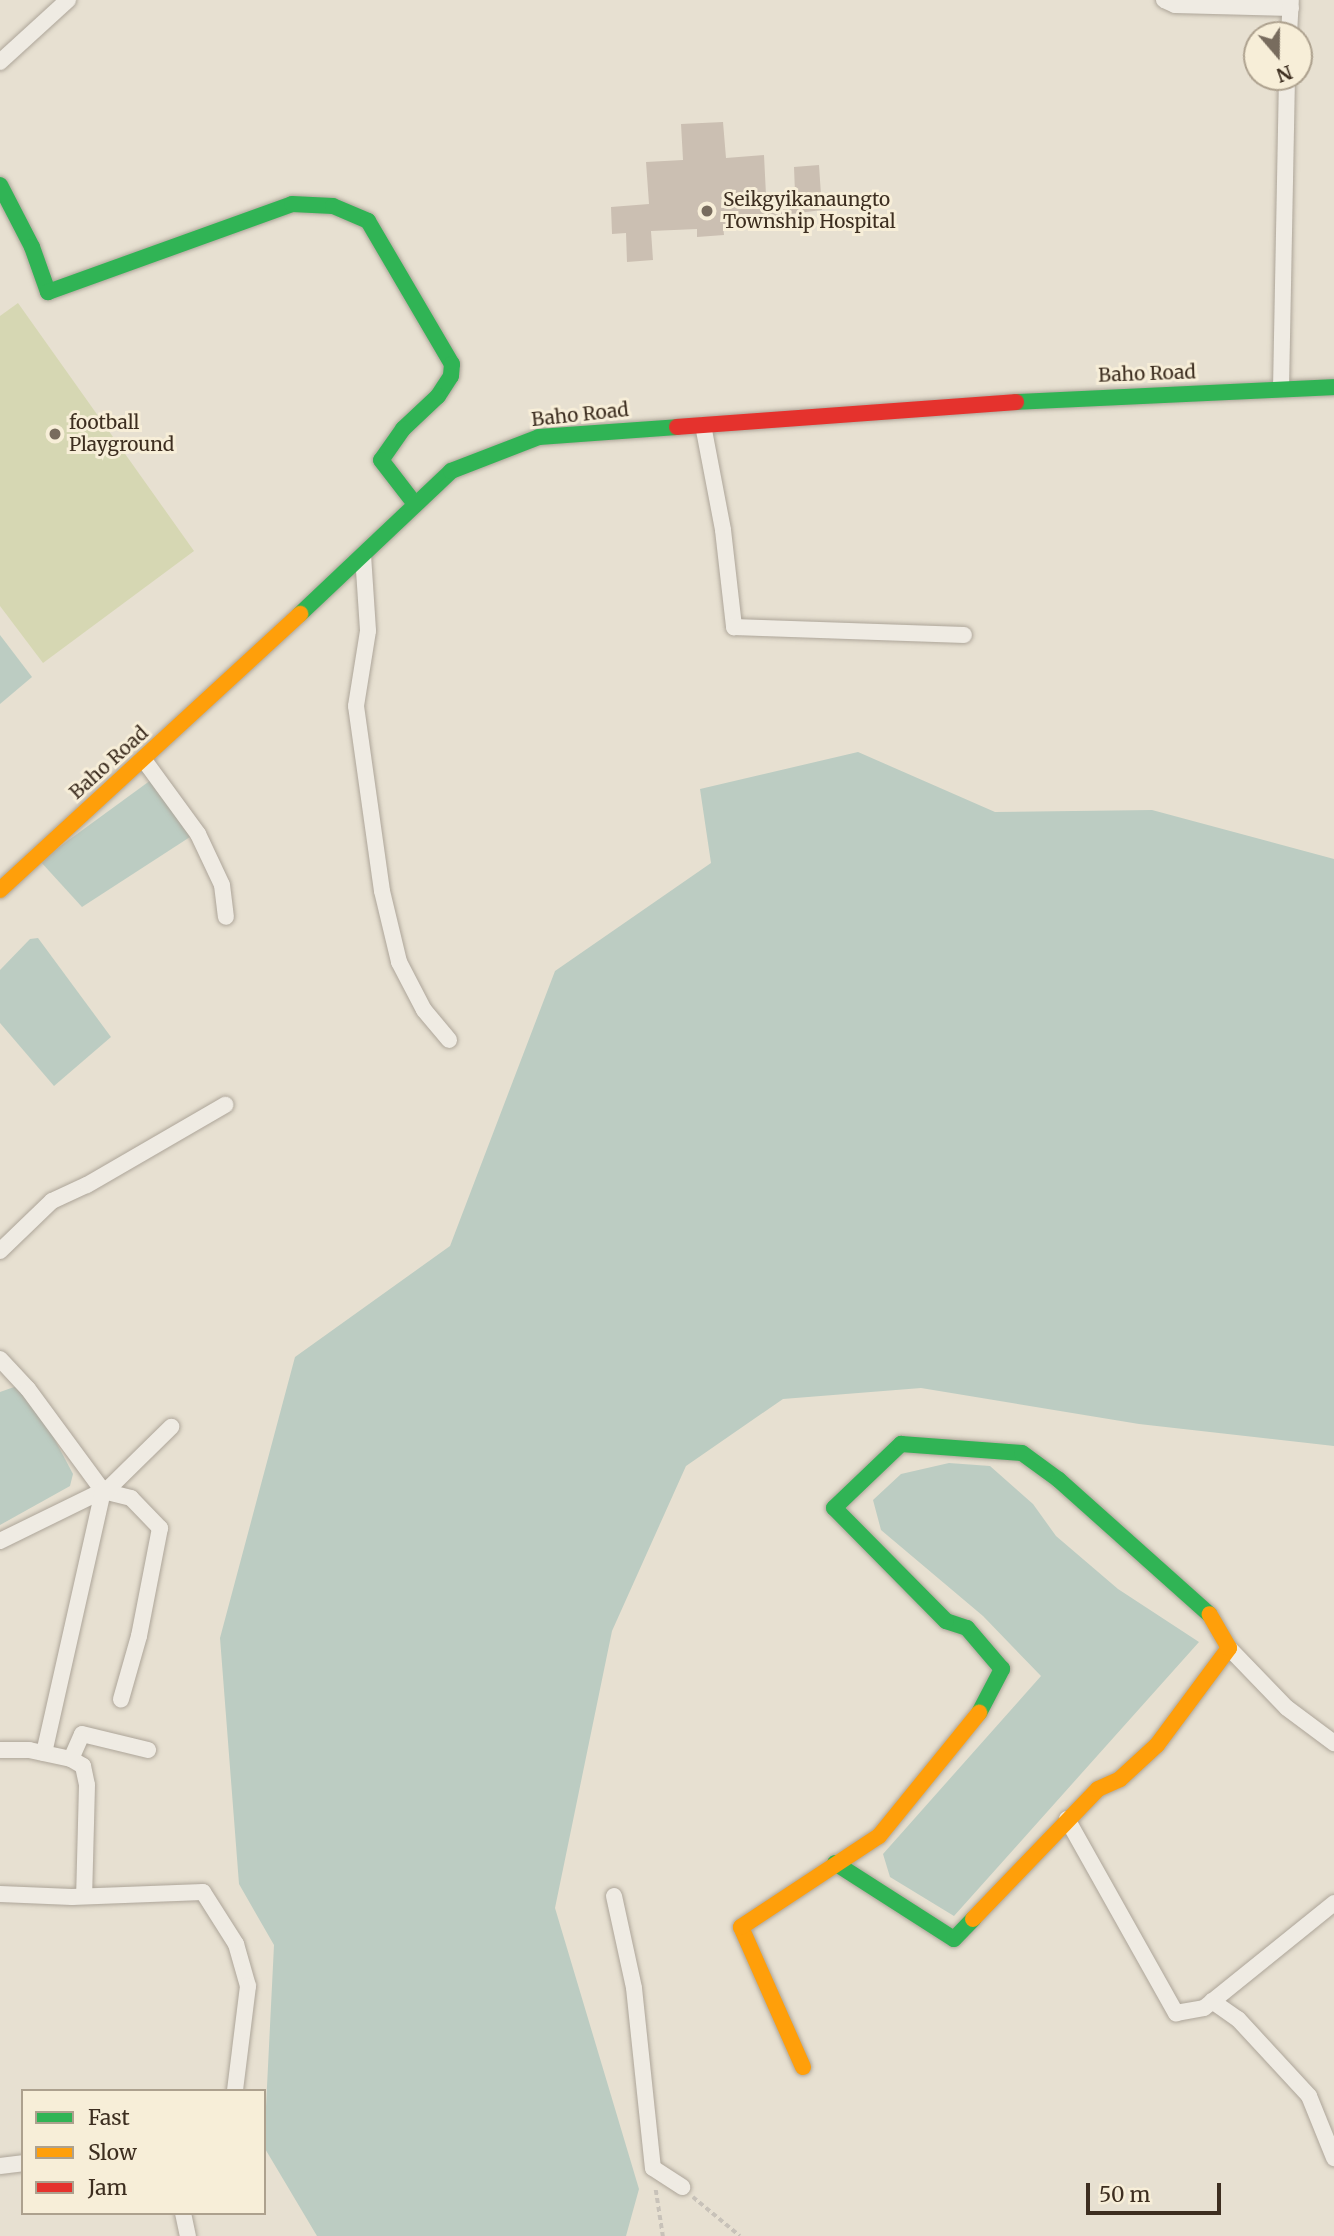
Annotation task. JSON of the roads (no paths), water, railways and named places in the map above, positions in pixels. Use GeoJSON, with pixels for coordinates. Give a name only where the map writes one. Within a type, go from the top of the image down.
{"type":"FeatureCollection","features":[{"type":"Feature","properties":{"kind":"street"},"geometry":{"type":"LineString","coordinates":[[0,62],[68,0]]}},
{"type":"Feature","properties":{"kind":"street"},"geometry":{"type":"LineString","coordinates":[[1164,0],[1175,5],[1291,4]]}},
{"type":"Feature","properties":{"kind":"street"},"geometry":{"type":"LineString","coordinates":[[1281,390],[1287,91]]}},
{"type":"Feature","properties":{"kind":"street"},"geometry":{"type":"LineString","coordinates":[[0,185],[32,247],[45,290],[51,292],[292,204],[333,206],[368,221],[452,364],[451,376],[438,396],[403,429],[381,460],[415,504]]}},
{"type":"Feature","properties":{"kind":"street","name":"Baho Road"},"geometry":{"type":"LineString","coordinates":[[0,890],[144,760],[451,471],[539,437],[1061,399],[1334,387]]}},
{"type":"Feature","properties":{"kind":"street"},"geometry":{"type":"LineString","coordinates":[[703,425],[723,530],[730,617],[734,627],[743,630],[964,635]]}},
{"type":"Feature","properties":{"kind":"street"},"geometry":{"type":"LineString","coordinates":[[362,555],[368,631],[356,706],[383,891],[399,962],[424,1010],[449,1040]]}},
{"type":"Feature","properties":{"kind":"street"},"geometry":{"type":"LineString","coordinates":[[144,760],[198,834],[222,885],[226,917]]}},
{"type":"Feature","properties":{"kind":"street"},"geometry":{"type":"LineString","coordinates":[[0,1251],[52,1201],[109,1173],[225,1105]]}},
{"type":"Feature","properties":{"kind":"street"},"geometry":{"type":"LineString","coordinates":[[0,1359],[15,1374],[103,1491],[131,1498],[160,1528],[139,1636],[121,1699]]}},
{"type":"Feature","properties":{"kind":"street"},"geometry":{"type":"LineString","coordinates":[[0,1383],[15,1374]]}},
{"type":"Feature","properties":{"kind":"street"},"geometry":{"type":"LineString","coordinates":[[0,1541],[103,1491],[171,1427]]}},
{"type":"Feature","properties":{"kind":"street"},"geometry":{"type":"LineString","coordinates":[[803,2067],[741,1927],[878,1836],[926,1785],[987,1702],[1002,1668],[967,1628],[946,1621],[834,1508],[869,1470],[901,1444],[1022,1453],[1059,1480],[1208,1613],[1229,1648],[1287,1708],[1334,1743]]}},
{"type":"Feature","properties":{"kind":"street"},"geometry":{"type":"LineString","coordinates":[[44,1753],[103,1491]]}},
{"type":"Feature","properties":{"kind":"street"},"geometry":{"type":"LineString","coordinates":[[835,1863],[954,1939],[1098,1789],[1120,1779],[1157,1745],[1229,1648]]}},
{"type":"Feature","properties":{"kind":"street"},"geometry":{"type":"LineString","coordinates":[[71,1759],[82,1734],[148,1751]]}},
{"type":"Feature","properties":{"kind":"street"},"geometry":{"type":"LineString","coordinates":[[0,1750],[44,1753],[71,1759],[86,1773],[84,1896]]}},
{"type":"Feature","properties":{"kind":"street"},"geometry":{"type":"LineString","coordinates":[[1067,1819],[1176,2013],[1204,2008],[1334,1903]]}},
{"type":"Feature","properties":{"kind":"street"},"geometry":{"type":"LineString","coordinates":[[0,1894],[84,1896],[196,1889],[211,1901],[220,1925],[236,1944],[248,1986],[235,2089]]}},
{"type":"Feature","properties":{"kind":"street"},"geometry":{"type":"LineString","coordinates":[[614,1896],[634,1988],[653,2168],[682,2188]]}},
{"type":"Feature","properties":{"kind":"street"},"geometry":{"type":"LineString","coordinates":[[1212,2001],[1238,2019],[1309,2096],[1334,2158]]}},
{"type":"Feature","properties":{"kind":"street"},"geometry":{"type":"LineString","coordinates":[[0,2166],[21,2162]]}},
{"type":"Feature","properties":{"kind":"street"},"geometry":{"type":"LineString","coordinates":[[183,2215],[188,2236]]}},
{"type":"Feature","properties":{"kind":"place","name":"Seikgyikanaungto Township Hospital"},"geometry":{"type":"Point","coordinates":[707,211]}},
{"type":"Feature","properties":{"kind":"place","name":"football Playground"},"geometry":{"type":"Point","coordinates":[55,434]}}]}
